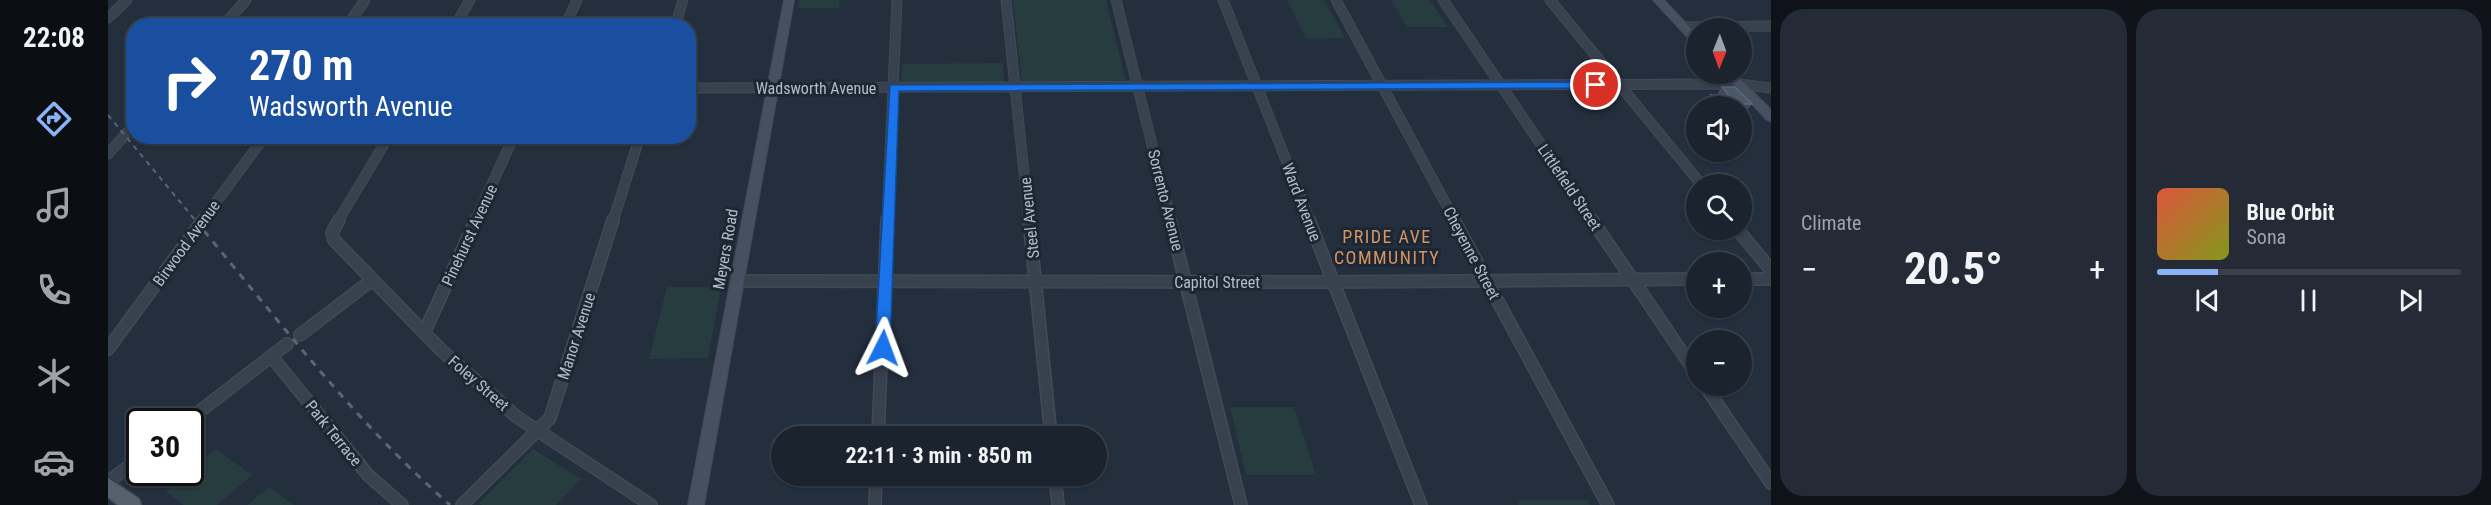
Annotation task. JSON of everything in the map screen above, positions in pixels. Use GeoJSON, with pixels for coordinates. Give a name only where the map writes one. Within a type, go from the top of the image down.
{"type":"FeatureCollection","features":[{"type":"Feature","properties":{"kind":"main road"},"geometry":{"type":"LineString","coordinates":[[108,484],[132,505]]}},
{"type":"Feature","properties":{"kind":"street"},"geometry":{"type":"LineString","coordinates":[[108,18],[127,0]]}},
{"type":"Feature","properties":{"kind":"street"},"geometry":{"type":"LineString","coordinates":[[230,18],[246,0]]}},
{"type":"Feature","properties":{"kind":"street"},"geometry":{"type":"LineString","coordinates":[[353,18],[366,0]]}},
{"type":"Feature","properties":{"kind":"street"},"geometry":{"type":"LineString","coordinates":[[460,18],[470,0]]}},
{"type":"Feature","properties":{"kind":"street"},"geometry":{"type":"LineString","coordinates":[[569,18],[577,0]]}},
{"type":"Feature","properties":{"kind":"street"},"geometry":{"type":"LineString","coordinates":[[678,18],[684,0]]}},
{"type":"Feature","properties":{"kind":"street","name":"Meyers Road"},"geometry":{"type":"LineString","coordinates":[[696,505],[789,0]]}},
{"type":"Feature","properties":{"kind":"street"},"geometry":{"type":"LineString","coordinates":[[879,426],[897,0]]}},
{"type":"Feature","properties":{"kind":"street","name":"Steel Avenue"},"geometry":{"type":"LineString","coordinates":[[1006,0],[1050,426]]}},
{"type":"Feature","properties":{"kind":"street","name":"Sorrento Avenue"},"geometry":{"type":"LineString","coordinates":[[1116,0],[1241,505]]}},
{"type":"Feature","properties":{"kind":"street","name":"Ward Avenue"},"geometry":{"type":"LineString","coordinates":[[1223,0],[1420,505]]}},
{"type":"Feature","properties":{"kind":"street","name":"Cheyenne Street"},"geometry":{"type":"LineString","coordinates":[[1336,0],[1608,505]]}},
{"type":"Feature","properties":{"kind":"street","name":"Littlefield Street"},"geometry":{"type":"LineString","coordinates":[[1443,0],[1686,358]]}},
{"type":"Feature","properties":{"kind":"street"},"geometry":{"type":"LineString","coordinates":[[1550,0],[1693,174]]}},
{"type":"Feature","properties":{"kind":"street"},"geometry":{"type":"LineString","coordinates":[[1658,0],[1684,27],[1771,26]]}},
{"type":"Feature","properties":{"kind":"street"},"geometry":{"type":"LineString","coordinates":[[1138,87],[1739,84],[1771,88]]}},
{"type":"Feature","properties":{"kind":"street"},"geometry":{"type":"LineString","coordinates":[[1739,84],[1771,117]]}},
{"type":"Feature","properties":{"kind":"street","name":"Wadsworth Avenue"},"geometry":{"type":"LineString","coordinates":[[696,88],[1138,87]]}},
{"type":"Feature","properties":{"kind":"street"},"geometry":{"type":"LineString","coordinates":[[108,154],[126,134]]}},
{"type":"Feature","properties":{"kind":"street","name":"Birwood Avenue"},"geometry":{"type":"LineString","coordinates":[[108,349],[259,144]]}},
{"type":"Feature","properties":{"kind":"street","name":"Foley Street"},"geometry":{"type":"LineString","coordinates":[[383,144],[332,233],[334,240],[424,333],[517,417],[651,505]]}},
{"type":"Feature","properties":{"kind":"street","name":"Pinehurst Avenue"},"geometry":{"type":"LineString","coordinates":[[424,333],[510,144]]}},
{"type":"Feature","properties":{"kind":"street","name":"Manor Avenue"},"geometry":{"type":"LineString","coordinates":[[462,505],[550,418],[637,144]]}},
{"type":"Feature","properties":{"kind":"street"},"geometry":{"type":"LineString","coordinates":[[1746,240],[1771,270]]}},
{"type":"Feature","properties":{"kind":"street","name":"Capitol Street"},"geometry":{"type":"LineString","coordinates":[[738,281],[1333,282],[1686,279]]}},
{"type":"Feature","properties":{"kind":"street"},"geometry":{"type":"LineString","coordinates":[[1752,279],[1771,279]]}},
{"type":"Feature","properties":{"kind":"street"},"geometry":{"type":"LineString","coordinates":[[300,334],[372,280]]}},
{"type":"Feature","properties":{"kind":"street"},"geometry":{"type":"LineString","coordinates":[[204,408],[287,344]]}},
{"type":"Feature","properties":{"kind":"street","name":"Park Terrace"},"geometry":{"type":"LineString","coordinates":[[272,356],[368,475],[402,505]]}},
{"type":"Feature","properties":{"kind":"street"},"geometry":{"type":"LineString","coordinates":[[1712,396],[1771,483]]}},
{"type":"Feature","properties":{"kind":"street"},"geometry":{"type":"LineString","coordinates":[[108,484],[126,469]]}},
{"type":"Feature","properties":{"kind":"street"},"geometry":{"type":"LineString","coordinates":[[875,505],[876,486]]}},
{"type":"Feature","properties":{"kind":"street"},"geometry":{"type":"LineString","coordinates":[[1056,486],[1058,505]]}},
{"type":"Feature","properties":{"kind":"green space"},"geometry":{"type":"Polygon","coordinates":[[[799,0],[840,0],[839,8],[798,8],[799,0]]]}},
{"type":"Feature","properties":{"kind":"green space"},"geometry":{"type":"Polygon","coordinates":[[[1013,0],[1106,0],[1126,81],[1022,82],[1013,0]]]}},
{"type":"Feature","properties":{"kind":"green space"},"geometry":{"type":"Polygon","coordinates":[[[1287,0],[1324,0],[1345,38],[1306,39],[1287,0]]]}},
{"type":"Feature","properties":{"kind":"green space"},"geometry":{"type":"Polygon","coordinates":[[[1391,0],[1430,0],[1448,27],[1407,27],[1391,0]]]}},
{"type":"Feature","properties":{"kind":"green space"},"geometry":{"type":"Polygon","coordinates":[[[1003,63],[1004,82],[901,82],[902,64],[1003,63]]]}},
{"type":"Feature","properties":{"kind":"green space"},"geometry":{"type":"Polygon","coordinates":[[[667,287],[721,287],[708,358],[649,359],[667,287]]]}},
{"type":"Feature","properties":{"kind":"green space"},"geometry":{"type":"Polygon","coordinates":[[[1230,407],[1294,407],[1316,475],[1246,475],[1230,407]]]}},
{"type":"Feature","properties":{"kind":"green space"},"geometry":{"type":"Polygon","coordinates":[[[216,449],[252,475],[217,505],[184,505],[166,491],[172,486],[204,486],[204,459],[216,449]]]}},
{"type":"Feature","properties":{"kind":"green space"},"geometry":{"type":"Polygon","coordinates":[[[533,449],[581,479],[556,505],[482,505],[479,503],[533,449]]]}},
{"type":"Feature","properties":{"kind":"green space"},"geometry":{"type":"Polygon","coordinates":[[[269,487],[294,505],[247,505],[269,487]]]}},
{"type":"Feature","properties":{"kind":"green space"},"geometry":{"type":"Polygon","coordinates":[[[1517,500],[1588,500],[1590,505],[1519,505],[1517,500]]]}},
{"type":"Feature","properties":{"kind":"building"},"geometry":{"type":"Polygon","coordinates":[[[1722,87],[1735,87],[1744,96],[1711,95],[1729,95],[1722,87]]]}},
{"type":"Feature","properties":{"kind":"railway"},"geometry":{"type":"LineString","coordinates":[[108,115],[126,137]]}},
{"type":"Feature","properties":{"kind":"railway"},"geometry":{"type":"LineString","coordinates":[[132,144],[196,221]]}},
{"type":"Feature","properties":{"kind":"railway"},"geometry":{"type":"LineString","coordinates":[[195,220],[349,404],[381,439],[450,505]]}},
{"type":"Feature","properties":{"kind":"district","name":"PRIDE AVE COMMUNITY"},"geometry":{"type":"Point","coordinates":[1387,247]}},
{"type":"Feature","properties":{"kind":"route"},"geometry":{"type":"LineString","coordinates":[[883,348],[894,87],[1596,85]]}}]}
